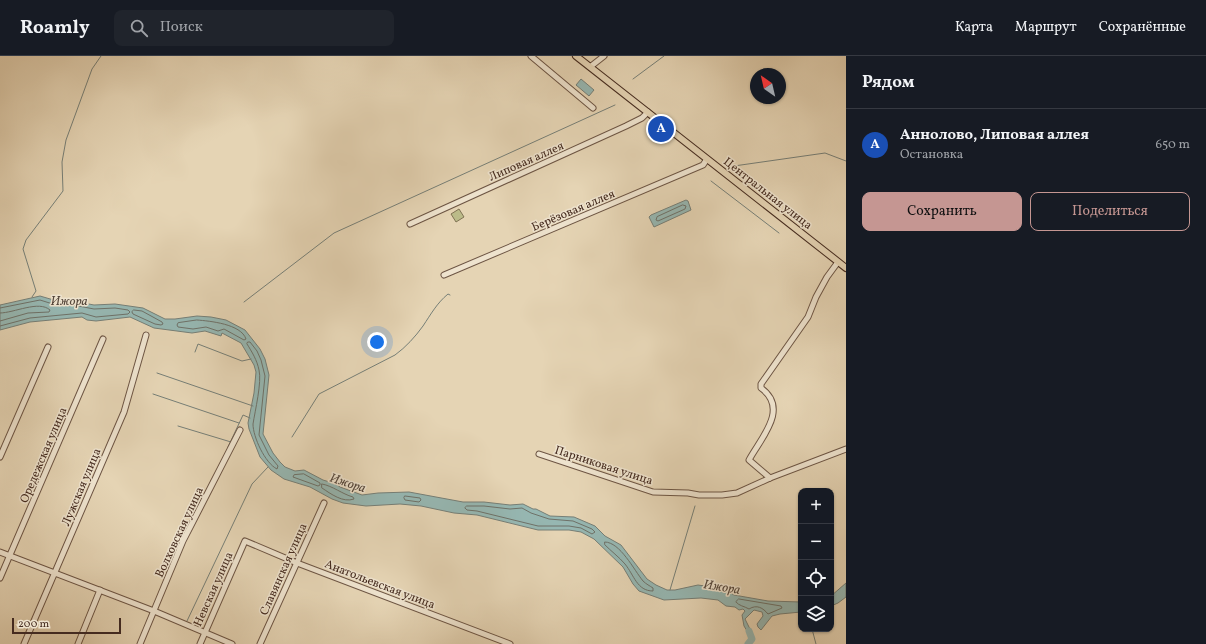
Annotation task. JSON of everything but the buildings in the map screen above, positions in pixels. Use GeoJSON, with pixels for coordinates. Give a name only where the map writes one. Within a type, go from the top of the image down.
{"type":"FeatureCollection","features":[{"type":"Feature","properties":{"kind":"main road","name":"Центральная улица"},"geometry":{"type":"LineString","coordinates":[[576,56],[846,268]]}},
{"type":"Feature","properties":{"kind":"street"},"geometry":{"type":"LineString","coordinates":[[531,56],[593,108]]}},
{"type":"Feature","properties":{"kind":"street"},"geometry":{"type":"LineString","coordinates":[[590,67],[604,56]]}},
{"type":"Feature","properties":{"kind":"street","name":"Липовая аллея"},"geometry":{"type":"LineString","coordinates":[[410,224],[626,126],[642,118],[648,112]]}},
{"type":"Feature","properties":{"kind":"street","name":"Берёзовая аллея"},"geometry":{"type":"LineString","coordinates":[[444,275],[703,165],[707,159]]}},
{"type":"Feature","properties":{"kind":"street"},"geometry":{"type":"LineString","coordinates":[[770,478],[749,460],[765,435],[773,415],[771,399],[766,391],[761,388],[761,384],[808,316],[816,297],[838,262]]}},
{"type":"Feature","properties":{"kind":"street","name":"Лужская улица"},"geometry":{"type":"LineString","coordinates":[[24,644],[124,412],[146,335]]}},
{"type":"Feature","properties":{"kind":"street","name":"Оредежская улица"},"geometry":{"type":"LineString","coordinates":[[0,578],[104,340]]}},
{"type":"Feature","properties":{"kind":"street"},"geometry":{"type":"LineString","coordinates":[[0,457],[48,347]]}},
{"type":"Feature","properties":{"kind":"street","name":"Волховская улица"},"geometry":{"type":"LineString","coordinates":[[140,644],[183,541],[240,430]]}},
{"type":"Feature","properties":{"kind":"street","name":"Парниковая улица"},"geometry":{"type":"LineString","coordinates":[[539,454],[653,492],[688,493],[699,495],[737,493],[770,478],[846,448]]}},
{"type":"Feature","properties":{"kind":"street","name":"Славянская улица"},"geometry":{"type":"LineString","coordinates":[[260,644],[324,503]]}},
{"type":"Feature","properties":{"kind":"street","name":"Анатольевская улица"},"geometry":{"type":"LineString","coordinates":[[245,542],[510,644]]}},
{"type":"Feature","properties":{"kind":"street","name":"Невская улица"},"geometry":{"type":"LineString","coordinates":[[200,644],[245,542]]}},
{"type":"Feature","properties":{"kind":"street"},"geometry":{"type":"LineString","coordinates":[[0,552],[154,611],[232,644]]}},
{"type":"Feature","properties":{"kind":"street"},"geometry":{"type":"LineString","coordinates":[[78,644],[100,590]]}},
{"type":"Feature","properties":{"kind":"green space"},"geometry":{"type":"Polygon","coordinates":[[[459,209],[464,217],[456,222],[451,214],[459,209]]]}},
{"type":"Feature","properties":{"kind":"water"},"geometry":{"type":"Polygon","coordinates":[[[581,79],[594,90],[589,96],[576,85],[581,79]]]}},
{"type":"Feature","properties":{"kind":"water"},"geometry":{"type":"Polygon","coordinates":[[[686,200],[688,201],[691,210],[654,227],[649,217],[651,215],[686,200]]]}},
{"type":"Feature","properties":{"kind":"water","name":"Ижора"},"geometry":{"type":"Polygon","coordinates":[[[40,296],[57,301],[68,300],[94,305],[115,304],[143,308],[165,319],[197,316],[226,320],[245,330],[260,349],[265,359],[269,375],[263,434],[273,453],[285,467],[295,471],[304,470],[323,480],[362,495],[409,492],[463,502],[484,502],[510,505],[523,504],[550,516],[574,517],[595,526],[605,536],[621,545],[647,579],[667,590],[675,590],[698,585],[724,589],[734,595],[768,601],[798,602],[798,612],[772,616],[761,630],[757,624],[763,616],[762,612],[754,610],[745,619],[752,633],[752,639],[744,626],[742,615],[745,611],[743,609],[739,610],[735,607],[726,606],[718,600],[701,598],[664,600],[639,591],[623,567],[594,539],[581,532],[569,530],[538,530],[477,515],[454,513],[421,506],[400,504],[366,506],[343,503],[332,499],[310,487],[284,479],[271,470],[260,457],[248,423],[254,393],[256,372],[254,365],[241,343],[222,333],[221,336],[205,331],[192,333],[154,328],[130,317],[96,321],[87,320],[82,317],[30,322],[0,330],[0,305],[40,296]]]}},
{"type":"Feature","properties":{"kind":"water"},"geometry":{"type":"Polygon","coordinates":[[[846,583],[846,597],[834,605],[834,593],[846,583]]]}},
{"type":"Feature","properties":{"kind":"waterway"},"geometry":{"type":"LineString","coordinates":[[32,297],[36,291],[23,249],[26,240],[63,191],[62,162],[66,140],[92,69],[101,56]]}},
{"type":"Feature","properties":{"kind":"waterway"},"geometry":{"type":"LineString","coordinates":[[633,79],[664,56]]}},
{"type":"Feature","properties":{"kind":"waterway"},"geometry":{"type":"LineString","coordinates":[[244,302],[334,233],[615,105]]}},
{"type":"Feature","properties":{"kind":"waterway"},"geometry":{"type":"LineString","coordinates":[[734,166],[825,153],[846,161]]}},
{"type":"Feature","properties":{"kind":"waterway"},"geometry":{"type":"LineString","coordinates":[[711,181],[779,233]]}},
{"type":"Feature","properties":{"kind":"waterway"},"geometry":{"type":"LineString","coordinates":[[292,437],[319,394],[395,355],[417,334],[441,301],[448,294],[450,295]]}},
{"type":"Feature","properties":{"kind":"waterway"},"geometry":{"type":"LineString","coordinates":[[195,352],[198,344],[242,361],[251,359]]}},
{"type":"Feature","properties":{"kind":"waterway"},"geometry":{"type":"LineString","coordinates":[[157,373],[253,406]]}},
{"type":"Feature","properties":{"kind":"waterway"},"geometry":{"type":"LineString","coordinates":[[153,394],[239,423]]}},
{"type":"Feature","properties":{"kind":"waterway"},"geometry":{"type":"LineString","coordinates":[[228,447],[243,415],[250,418]]}},
{"type":"Feature","properties":{"kind":"waterway"},"geometry":{"type":"LineString","coordinates":[[178,426],[231,442]]}},
{"type":"Feature","properties":{"kind":"waterway"},"geometry":{"type":"LineString","coordinates":[[187,621],[252,484],[268,467]]}},
{"type":"Feature","properties":{"kind":"waterway"},"geometry":{"type":"LineString","coordinates":[[670,590],[695,506]]}},
{"type":"Feature","properties":{"kind":"waterway"},"geometry":{"type":"LineString","coordinates":[[748,644],[752,639],[749,631]]}},
{"type":"Feature","properties":{"kind":"waterway"},"geometry":{"type":"LineString","coordinates":[[813,632],[816,644]]}},
{"type":"Feature","properties":{"kind":"place","name":"Аннолово, Липовая аллея"},"geometry":{"type":"Point","coordinates":[661,129]}}]}
